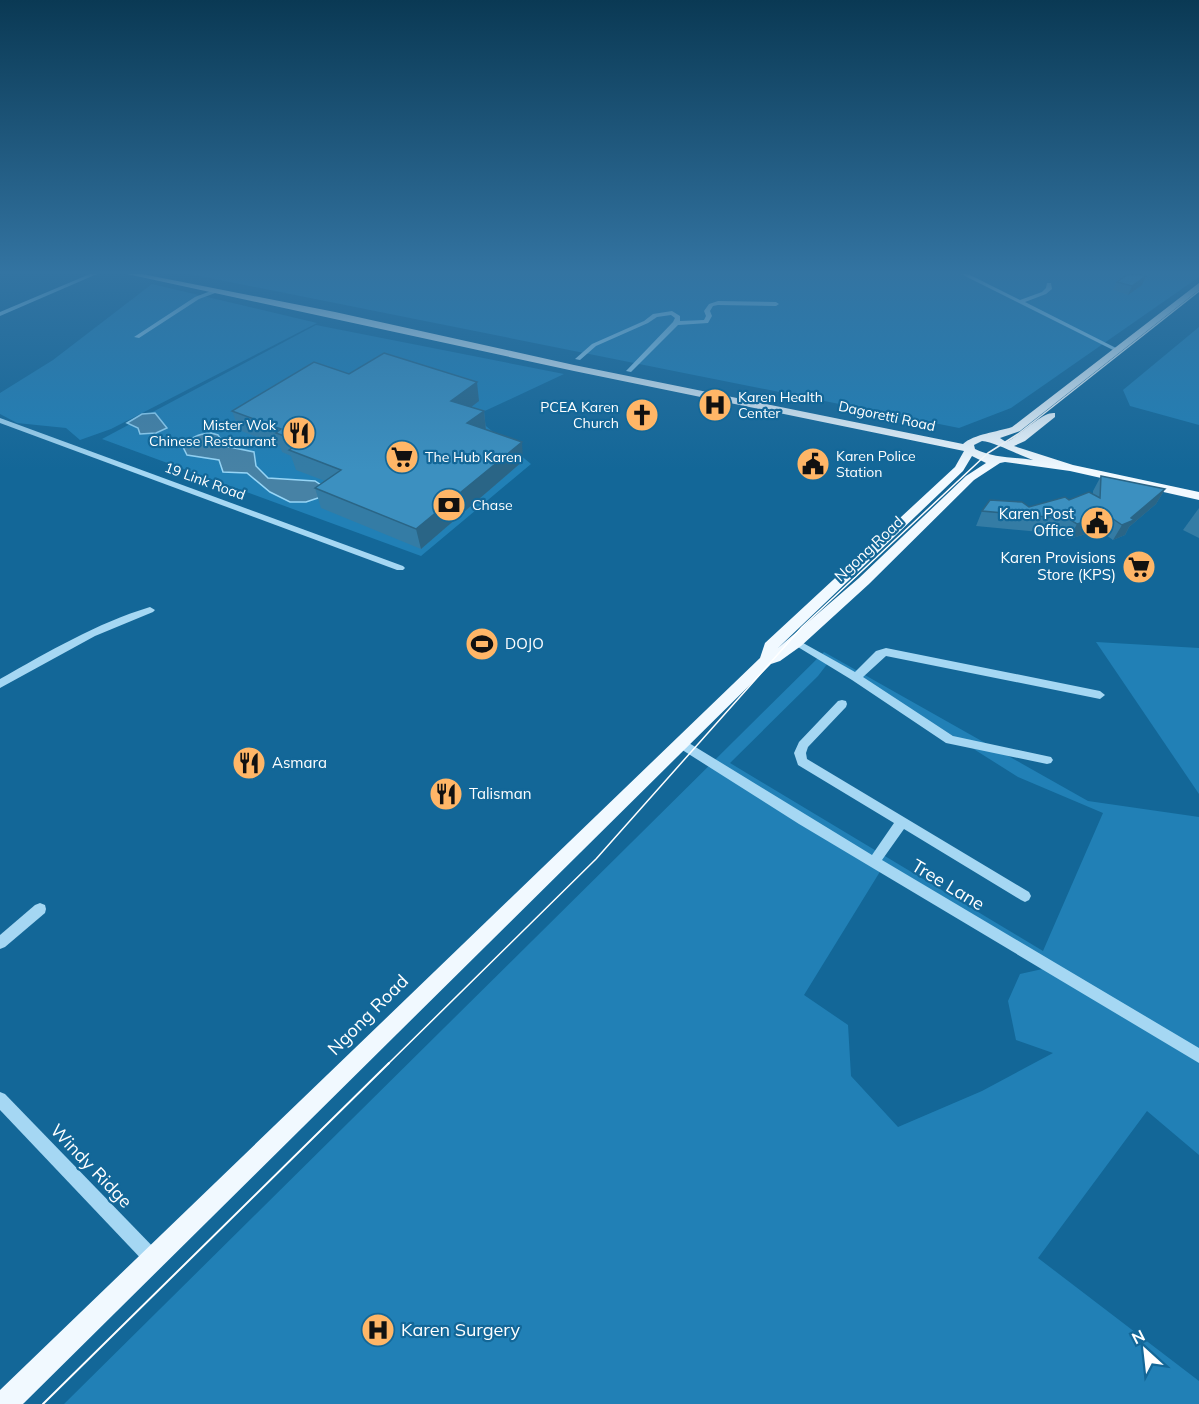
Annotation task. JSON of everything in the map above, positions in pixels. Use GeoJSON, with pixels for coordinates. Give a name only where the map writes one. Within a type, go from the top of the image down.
{"type":"FeatureCollection","features":[{"type":"Feature","properties":{"kind":"main road","name":"Dagoretti Road"},"geometry":{"type":"LineString","coordinates":[[442,340],[970,447]]}},
{"type":"Feature","properties":{"kind":"main road","name":"Dagoretti Road"},"geometry":{"type":"LineString","coordinates":[[483,340],[970,447]]}},
{"type":"Feature","properties":{"kind":"main road"},"geometry":{"type":"LineString","coordinates":[[1130,340],[1016,429],[990,438],[980,438],[970,447],[981,458],[1004,453],[1199,496]]}},
{"type":"Feature","properties":{"kind":"main road","name":"Ngong Road"},"geometry":{"type":"LineString","coordinates":[[4,1404],[766,660],[775,657],[796,642],[864,581],[970,478],[1146,340]]}},
{"type":"Feature","properties":{"kind":"main road"},"geometry":{"type":"LineString","coordinates":[[990,438],[1004,453]]}},
{"type":"Feature","properties":{"kind":"main road","name":"Ngong Road"},"geometry":{"type":"LineString","coordinates":[[766,660],[770,648],[959,469],[970,447]]}},
{"type":"Feature","properties":{"kind":"main road"},"geometry":{"type":"LineString","coordinates":[[849,574],[864,581]]}},
{"type":"Feature","properties":{"kind":"street"},"geometry":{"type":"LineString","coordinates":[[578,360],[594,345],[606,340]]}},
{"type":"Feature","properties":{"kind":"street"},"geometry":{"type":"LineString","coordinates":[[630,371],[660,340]]}},
{"type":"Feature","properties":{"kind":"street"},"geometry":{"type":"LineString","coordinates":[[1096,340],[1117,350]]}},
{"type":"Feature","properties":{"kind":"street","name":"19 Link Road"},"geometry":{"type":"LineString","coordinates":[[0,420],[400,568]]}},
{"type":"Feature","properties":{"kind":"street"},"geometry":{"type":"LineString","coordinates":[[0,684],[88,636],[125,618],[150,610]]}},
{"type":"Feature","properties":{"kind":"street"},"geometry":{"type":"LineString","coordinates":[[796,642],[856,677],[950,740],[1047,760]]}},
{"type":"Feature","properties":{"kind":"street"},"geometry":{"type":"LineString","coordinates":[[856,677],[880,654],[886,652],[1100,695]]}},
{"type":"Feature","properties":{"kind":"street"},"geometry":{"type":"LineString","coordinates":[[842,704],[802,745],[800,753],[802,762],[1025,896]]}},
{"type":"Feature","properties":{"kind":"street","name":"Tree Lane"},"geometry":{"type":"LineString","coordinates":[[680,743],[1199,1056]]}},
{"type":"Feature","properties":{"kind":"street"},"geometry":{"type":"LineString","coordinates":[[874,861],[902,822]]}},
{"type":"Feature","properties":{"kind":"street"},"geometry":{"type":"LineString","coordinates":[[0,943],[40,909]]}},
{"type":"Feature","properties":{"kind":"street","name":"Windy Ridge"},"geometry":{"type":"LineString","coordinates":[[0,1100],[153,1259]]}},
{"type":"Feature","properties":{"kind":"shaded area"},"geometry":{"type":"Polygon","coordinates":[[[80,340],[285,340],[111,429],[80,440],[66,428],[17,423],[0,414],[0,393],[53,360],[80,340]]]}},
{"type":"Feature","properties":{"kind":"shaded area"},"geometry":{"type":"Polygon","coordinates":[[[289,340],[389,340],[564,374],[474,416],[531,464],[421,556],[102,439],[289,340]]]}},
{"type":"Feature","properties":{"kind":"shaded area"},"geometry":{"type":"Polygon","coordinates":[[[517,340],[1109,340],[1011,408],[959,428],[517,340]]]}},
{"type":"Feature","properties":{"kind":"shaded area"},"geometry":{"type":"Polygon","coordinates":[[[1184,340],[1199,340],[1199,425],[1130,406],[1123,390],[1184,340]]]}},
{"type":"Feature","properties":{"kind":"shaded area"},"geometry":{"type":"Polygon","coordinates":[[[155,413],[167,428],[156,433],[140,434],[138,428],[127,423],[142,414],[155,413]]]}},
{"type":"Feature","properties":{"kind":"shaded area"},"geometry":{"type":"Polygon","coordinates":[[[211,433],[218,435],[225,446],[254,452],[256,466],[268,478],[315,481],[321,485],[324,496],[306,502],[290,502],[270,492],[247,473],[223,472],[219,460],[187,455],[183,447],[192,438],[211,433]]]}},
{"type":"Feature","properties":{"kind":"shaded area"},"geometry":{"type":"Polygon","coordinates":[[[1096,642],[1199,648],[1199,794],[1096,642]]]}},
{"type":"Feature","properties":{"kind":"shaded area"},"geometry":{"type":"Polygon","coordinates":[[[824,652],[1088,801],[1199,817],[1199,1155],[1147,1111],[1038,1258],[1199,1381],[1199,1404],[64,1404],[824,652]],[[831,659],[818,676],[730,763],[1043,951],[1103,813],[1018,777],[831,659]],[[881,870],[804,995],[848,1025],[851,1076],[898,1127],[982,1091],[1053,1053],[1016,1040],[1008,1001],[1020,974],[1056,966],[881,870]]]}},
{"type":"Feature","properties":{"kind":"building","name":"The Hub Karen"},"geometry":{"type":"Polygon","coordinates":[[[384,353],[477,382],[451,401],[484,411],[467,423],[522,442],[416,529],[315,488],[341,470],[289,450],[301,442],[276,433],[281,429],[232,411],[314,362],[349,374],[384,353]]]}},
{"type":"Feature","properties":{"kind":"building"},"geometry":{"type":"Polygon","coordinates":[[[1101,476],[1165,489],[1131,518],[1134,520],[1122,525],[1107,515],[1077,524],[1069,519],[982,511],[990,500],[1022,502],[1029,507],[1065,497],[1069,500],[1089,492],[1100,498],[1101,476]]]}},
{"type":"Feature","properties":{"kind":"tram line"},"geometry":{"type":"LineString","coordinates":[[388,1064],[596,859],[802,627],[988,453],[1018,434],[1138,340]]}},
{"type":"Feature","properties":{"kind":"tram line"},"geometry":{"type":"LineString","coordinates":[[43,1404],[389,1063]]}},
{"type":"Feature","properties":{"kind":"place","name":"Karen Health Center"},"geometry":{"type":"Point","coordinates":[715,405]}},
{"type":"Feature","properties":{"kind":"place","name":"PCEA Karen Church"},"geometry":{"type":"Point","coordinates":[642,415]}},
{"type":"Feature","properties":{"kind":"place","name":"Mister Wok Chinese Restaurant"},"geometry":{"type":"Point","coordinates":[299,433]}},
{"type":"Feature","properties":{"kind":"place","name":"The Hub Karen"},"geometry":{"type":"Point","coordinates":[402,457]}},
{"type":"Feature","properties":{"kind":"place","name":"Karen Police Station"},"geometry":{"type":"Point","coordinates":[813,464]}},
{"type":"Feature","properties":{"kind":"place","name":"Chase"},"geometry":{"type":"Point","coordinates":[449,505]}},
{"type":"Feature","properties":{"kind":"place","name":"Karen Post Office"},"geometry":{"type":"Point","coordinates":[1097,523]}},
{"type":"Feature","properties":{"kind":"place","name":"Karen Provisions Store (KPS)"},"geometry":{"type":"Point","coordinates":[1139,567]}},
{"type":"Feature","properties":{"kind":"place","name":"DOJO"},"geometry":{"type":"Point","coordinates":[482,644]}},
{"type":"Feature","properties":{"kind":"place","name":"Asmara"},"geometry":{"type":"Point","coordinates":[249,763]}},
{"type":"Feature","properties":{"kind":"place","name":"Talisman"},"geometry":{"type":"Point","coordinates":[446,794]}},
{"type":"Feature","properties":{"kind":"place","name":"Karen Surgery"},"geometry":{"type":"Point","coordinates":[378,1330]}}]}
